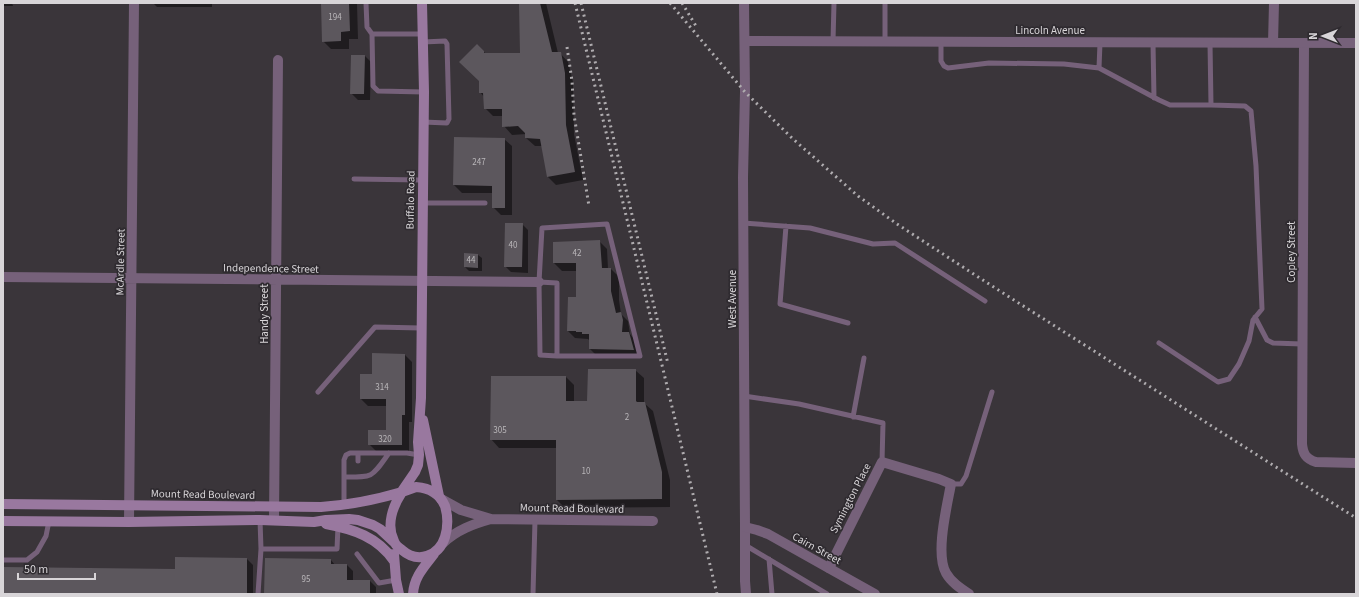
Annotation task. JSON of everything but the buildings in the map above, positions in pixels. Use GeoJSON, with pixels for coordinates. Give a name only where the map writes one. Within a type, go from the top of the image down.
{"type":"FeatureCollection","features":[{"type":"Feature","properties":{"kind":"main road","name":"Buffalo Road"},"geometry":{"type":"LineString","coordinates":[[402,492],[415,472],[419,455],[418,442],[421,398],[424,92],[422,3]]}},
{"type":"Feature","properties":{"kind":"main road","name":"Buffalo Road"},"geometry":{"type":"LineString","coordinates":[[421,398],[430,458],[440,497]]}},
{"type":"Feature","properties":{"kind":"main road"},"geometry":{"type":"LineString","coordinates":[[399,594],[396,580],[391,519],[395,504],[402,492],[416,487],[422,487],[429,489],[440,497],[448,519],[448,527],[443,543],[418,575],[415,581],[413,594]]}},
{"type":"Feature","properties":{"kind":"main road","name":"Mount Read Boulevard"},"geometry":{"type":"LineString","coordinates":[[3,504],[321,507],[379,499],[402,492]]}},
{"type":"Feature","properties":{"kind":"main road"},"geometry":{"type":"LineString","coordinates":[[3,521],[129,522],[274,520],[314,522],[338,526],[369,537],[382,546],[394,561]]}},
{"type":"Feature","properties":{"kind":"main road"},"geometry":{"type":"LineString","coordinates":[[314,522],[326,520],[358,520],[380,529],[404,553],[410,556],[428,557],[435,553]]}},
{"type":"Feature","properties":{"kind":"street","name":"McArdle Street"},"geometry":{"type":"LineString","coordinates":[[129,522],[134,3]]}},
{"type":"Feature","properties":{"kind":"street","name":"West Avenue"},"geometry":{"type":"LineString","coordinates":[[744,3],[743,223],[746,594]]}},
{"type":"Feature","properties":{"kind":"street"},"geometry":{"type":"LineString","coordinates":[[1274,3],[1274,43]]}},
{"type":"Feature","properties":{"kind":"street","name":"Lincoln Avenue"},"geometry":{"type":"LineString","coordinates":[[745,41],[1356,43]]}},
{"type":"Feature","properties":{"kind":"street","name":"Copley Street"},"geometry":{"type":"LineString","coordinates":[[1304,44],[1302,444],[1304,455],[1308,459],[1316,462],[1356,463]]}},
{"type":"Feature","properties":{"kind":"street","name":"Handy Street"},"geometry":{"type":"LineString","coordinates":[[274,520],[278,60]]}},
{"type":"Feature","properties":{"kind":"street","name":"Independence Street"},"geometry":{"type":"LineString","coordinates":[[3,277],[539,282]]}},
{"type":"Feature","properties":{"kind":"street","name":"Symington Place"},"geometry":{"type":"LineString","coordinates":[[829,568],[882,462],[939,478],[951,484]]}},
{"type":"Feature","properties":{"kind":"street"},"geometry":{"type":"LineString","coordinates":[[951,484],[941,544],[941,559],[948,577],[955,585],[968,594]]}},
{"type":"Feature","properties":{"kind":"street"},"geometry":{"type":"LineString","coordinates":[[440,497],[461,510],[491,519]]}},
{"type":"Feature","properties":{"kind":"street"},"geometry":{"type":"LineString","coordinates":[[443,543],[453,534],[463,529],[491,519]]}},
{"type":"Feature","properties":{"kind":"street","name":"Mount Read Boulevard"},"geometry":{"type":"LineString","coordinates":[[491,519],[653,521]]}},
{"type":"Feature","properties":{"kind":"street","name":"Cairn Street"},"geometry":{"type":"LineString","coordinates":[[745,527],[768,534],[875,594]]}},
{"type":"Feature","properties":{"kind":"lane"},"geometry":{"type":"LineString","coordinates":[[366,3],[367,27],[372,34],[373,86],[378,91],[424,92]]}},
{"type":"Feature","properties":{"kind":"lane"},"geometry":{"type":"LineString","coordinates":[[833,41],[834,3]]}},
{"type":"Feature","properties":{"kind":"lane"},"geometry":{"type":"LineString","coordinates":[[885,3],[885,42]]}},
{"type":"Feature","properties":{"kind":"lane"},"geometry":{"type":"LineString","coordinates":[[372,34],[423,38],[445,41],[448,44],[449,119],[447,123],[423,122]]}},
{"type":"Feature","properties":{"kind":"lane"},"geometry":{"type":"LineString","coordinates":[[941,42],[942,62],[944,66],[948,68],[989,63],[1064,64],[1099,68],[1154,98],[1170,104],[1245,106],[1251,111],[1256,166],[1262,309],[1253,320],[1249,341],[1239,364],[1229,379],[1218,382],[1159,343]]}},
{"type":"Feature","properties":{"kind":"lane"},"geometry":{"type":"LineString","coordinates":[[1099,68],[1100,42]]}},
{"type":"Feature","properties":{"kind":"lane"},"geometry":{"type":"LineString","coordinates":[[1153,43],[1154,98]]}},
{"type":"Feature","properties":{"kind":"lane"},"geometry":{"type":"LineString","coordinates":[[1210,43],[1211,105]]}},
{"type":"Feature","properties":{"kind":"lane"},"geometry":{"type":"LineString","coordinates":[[354,179],[422,180]]}},
{"type":"Feature","properties":{"kind":"lane"},"geometry":{"type":"LineString","coordinates":[[422,203],[486,203]]}},
{"type":"Feature","properties":{"kind":"lane"},"geometry":{"type":"LineString","coordinates":[[743,223],[810,228],[873,244],[896,243],[985,301]]}},
{"type":"Feature","properties":{"kind":"lane"},"geometry":{"type":"LineString","coordinates":[[607,224],[640,356],[540,355],[539,282],[542,228],[607,224]]}},
{"type":"Feature","properties":{"kind":"lane"},"geometry":{"type":"LineString","coordinates":[[786,226],[780,304],[848,323]]}},
{"type":"Feature","properties":{"kind":"lane"},"geometry":{"type":"LineString","coordinates":[[539,282],[557,283],[556,356]]}},
{"type":"Feature","properties":{"kind":"lane"},"geometry":{"type":"LineString","coordinates":[[1255,317],[1267,340],[1273,343],[1302,344]]}},
{"type":"Feature","properties":{"kind":"lane"},"geometry":{"type":"LineString","coordinates":[[318,392],[375,327],[421,328]]}},
{"type":"Feature","properties":{"kind":"lane"},"geometry":{"type":"LineString","coordinates":[[853,417],[864,358]]}},
{"type":"Feature","properties":{"kind":"lane"},"geometry":{"type":"LineString","coordinates":[[951,484],[961,484],[966,476],[992,392]]}},
{"type":"Feature","properties":{"kind":"lane"},"geometry":{"type":"LineString","coordinates":[[744,396],[799,404],[882,423],[882,462]]}},
{"type":"Feature","properties":{"kind":"lane"},"geometry":{"type":"LineString","coordinates":[[344,505],[344,460],[346,455],[350,453],[389,453],[419,455]]}},
{"type":"Feature","properties":{"kind":"lane"},"geometry":{"type":"LineString","coordinates":[[358,453],[358,461]]}},
{"type":"Feature","properties":{"kind":"lane"},"geometry":{"type":"LineString","coordinates":[[344,477],[358,475],[366,477],[374,474],[389,453]]}},
{"type":"Feature","properties":{"kind":"lane"},"geometry":{"type":"LineString","coordinates":[[258,594],[261,549],[260,520]]}},
{"type":"Feature","properties":{"kind":"lane"},"geometry":{"type":"LineString","coordinates":[[533,594],[535,520]]}},
{"type":"Feature","properties":{"kind":"lane"},"geometry":{"type":"LineString","coordinates":[[3,560],[27,560],[37,552],[46,536],[49,521]]}},
{"type":"Feature","properties":{"kind":"lane"},"geometry":{"type":"LineString","coordinates":[[261,549],[337,549],[338,526]]}},
{"type":"Feature","properties":{"kind":"lane"},"geometry":{"type":"LineString","coordinates":[[745,545],[827,594]]}},
{"type":"Feature","properties":{"kind":"lane"},"geometry":{"type":"LineString","coordinates":[[356,554],[379,583],[396,580]]}},
{"type":"Feature","properties":{"kind":"lane"},"geometry":{"type":"LineString","coordinates":[[769,559],[772,594]]}},
{"type":"Feature","properties":{"kind":"railway"},"geometry":{"type":"LineString","coordinates":[[575,3],[717,594]]}},
{"type":"Feature","properties":{"kind":"railway"},"geometry":{"type":"LineString","coordinates":[[581,3],[668,364]]}},
{"type":"Feature","properties":{"kind":"railway"},"geometry":{"type":"LineString","coordinates":[[670,3],[745,92],[793,139],[858,196],[897,224],[992,286],[1356,518]]}},
{"type":"Feature","properties":{"kind":"railway"},"geometry":{"type":"LineString","coordinates":[[682,3],[696,26]]}},
{"type":"Feature","properties":{"kind":"railway"},"geometry":{"type":"LineString","coordinates":[[567,47],[572,81],[574,115],[589,206]]}}]}
